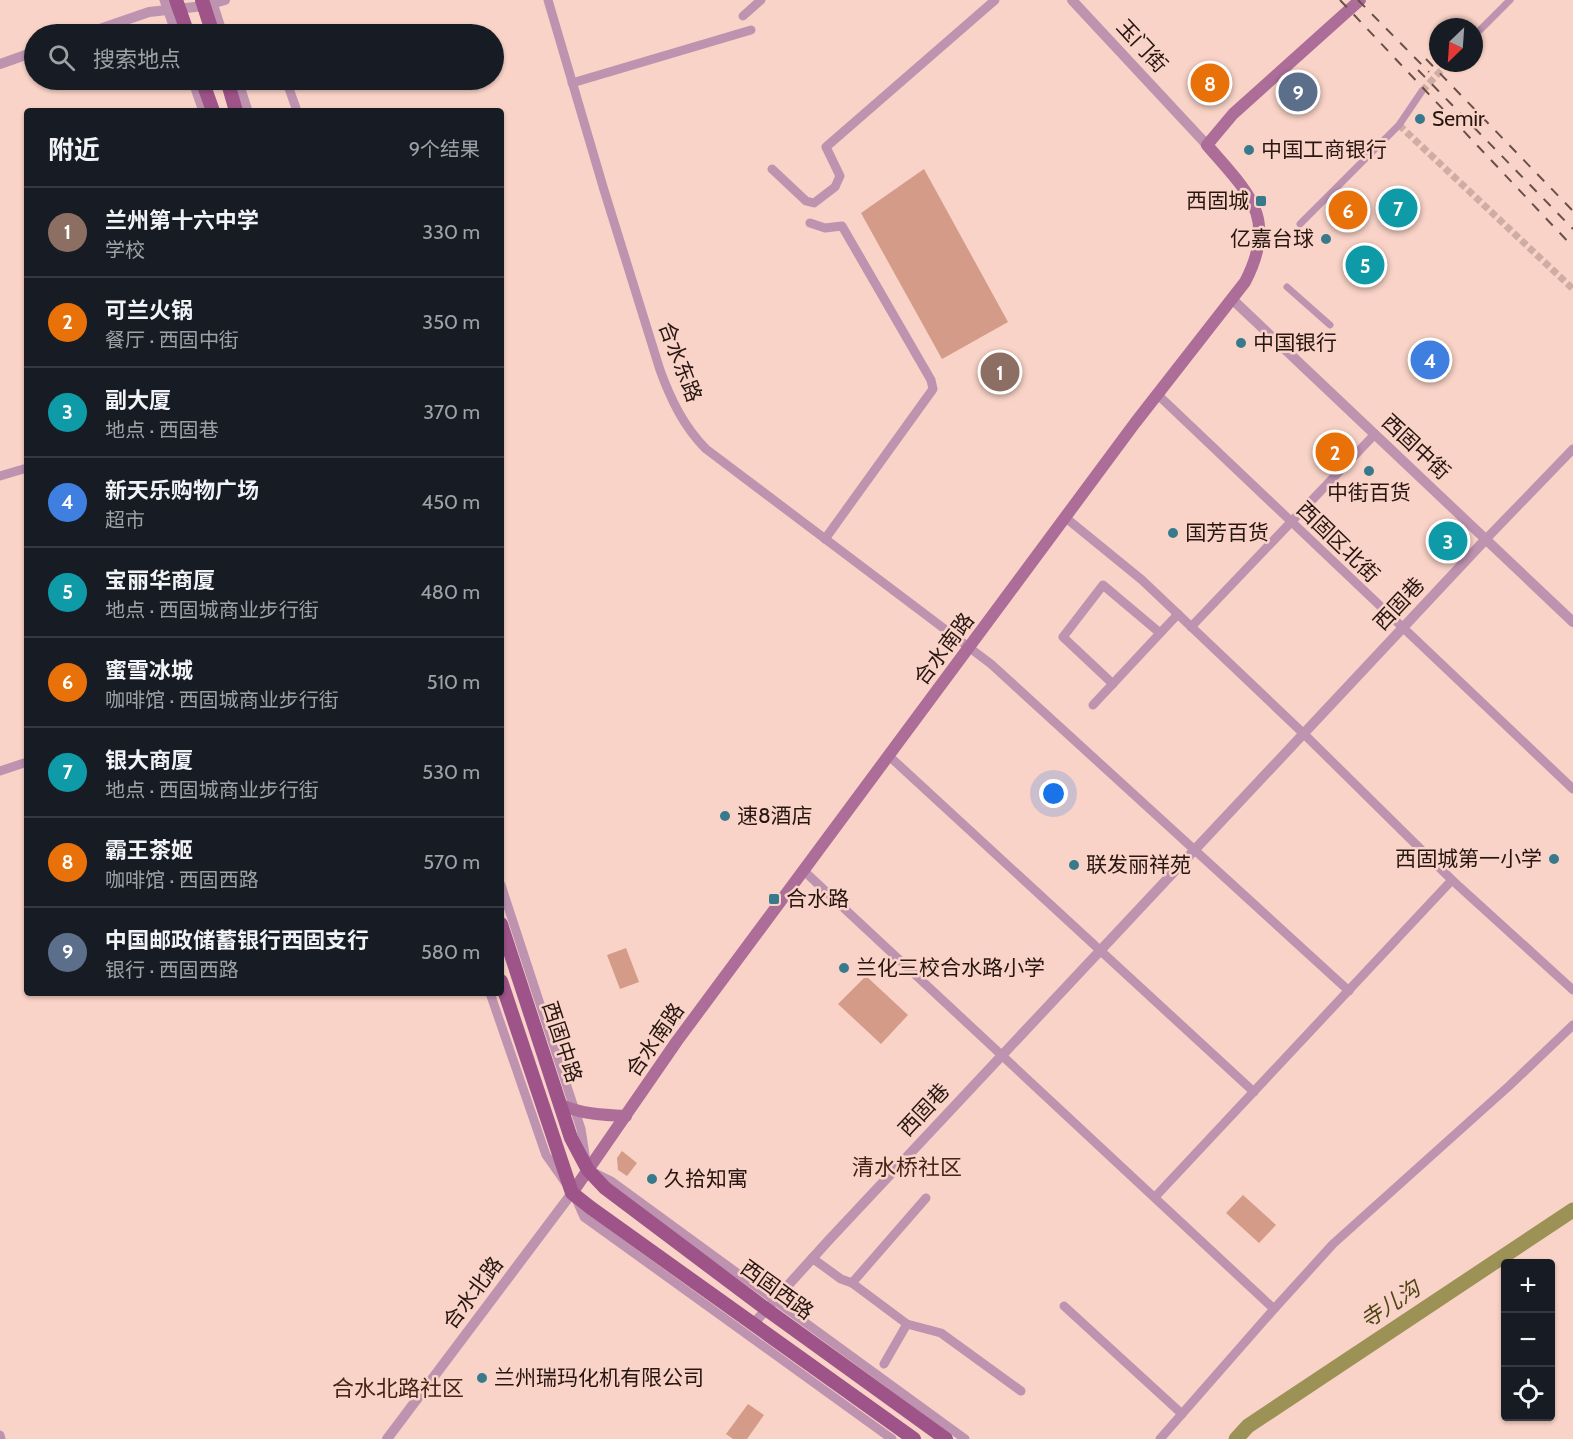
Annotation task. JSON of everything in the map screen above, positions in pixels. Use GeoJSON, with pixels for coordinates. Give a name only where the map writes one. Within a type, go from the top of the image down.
{"type":"FeatureCollection","features":[{"type":"Feature","properties":{"kind":"main road"},"geometry":{"type":"LineString","coordinates":[[1207,146],[1233,114],[1360,0]]}},
{"type":"Feature","properties":{"kind":"main road"},"geometry":{"type":"LineString","coordinates":[[208,2],[211,24]]}},
{"type":"Feature","properties":{"kind":"main road"},"geometry":{"type":"LineString","coordinates":[[171,4],[182,24]]}},
{"type":"Feature","properties":{"kind":"main road"},"geometry":{"type":"LineString","coordinates":[[206,90],[212,108]]}},
{"type":"Feature","properties":{"kind":"main road"},"geometry":{"type":"LineString","coordinates":[[230,90],[235,108]]}},
{"type":"Feature","properties":{"kind":"main road","name":"合水南路"},"geometry":{"type":"LineString","coordinates":[[588,1170],[678,1041],[1157,394],[1233,300],[1252,269],[1263,246],[1259,220],[1252,201],[1207,146]]}},
{"type":"Feature","properties":{"kind":"main road","name":"西固中路"},"geometry":{"type":"LineString","coordinates":[[504,933],[571,1138],[588,1170]]}},
{"type":"Feature","properties":{"kind":"main road","name":"西固中路"},"geometry":{"type":"LineString","coordinates":[[504,990],[572,1193]]}},
{"type":"Feature","properties":{"kind":"main road"},"geometry":{"type":"LineString","coordinates":[[561,1105],[575,1111],[626,1116]]}},
{"type":"Feature","properties":{"kind":"main road","name":"合水北路"},"geometry":{"type":"LineString","coordinates":[[572,1193],[588,1170]]}},
{"type":"Feature","properties":{"kind":"main road","name":"西固西路"},"geometry":{"type":"LineString","coordinates":[[588,1170],[605,1188],[770,1304],[946,1439]]}},
{"type":"Feature","properties":{"kind":"main road","name":"西固西路"},"geometry":{"type":"LineString","coordinates":[[572,1193],[914,1439]]}},
{"type":"Feature","properties":{"kind":"street"},"geometry":{"type":"LineString","coordinates":[[114,24],[171,4],[225,0]]}},
{"type":"Feature","properties":{"kind":"street","name":"合水东路"},"geometry":{"type":"LineString","coordinates":[[548,0],[660,370],[676,409],[695,438],[706,449],[991,664],[1196,850]]}},
{"type":"Feature","properties":{"kind":"street"},"geometry":{"type":"LineString","coordinates":[[743,16],[761,0]]}},
{"type":"Feature","properties":{"kind":"street"},"geometry":{"type":"LineString","coordinates":[[772,169],[806,201],[814,202],[835,187],[840,176],[826,147],[995,0]]}},
{"type":"Feature","properties":{"kind":"street","name":"玉门街"},"geometry":{"type":"LineString","coordinates":[[1072,0],[1207,146]]}},
{"type":"Feature","properties":{"kind":"street"},"geometry":{"type":"LineString","coordinates":[[1483,27],[1510,0]]}},
{"type":"Feature","properties":{"kind":"street"},"geometry":{"type":"LineString","coordinates":[[208,2],[218,24]]}},
{"type":"Feature","properties":{"kind":"street"},"geometry":{"type":"LineString","coordinates":[[171,4],[174,24]]}},
{"type":"Feature","properties":{"kind":"street"},"geometry":{"type":"LineString","coordinates":[[572,83],[751,30]]}},
{"type":"Feature","properties":{"kind":"street"},"geometry":{"type":"LineString","coordinates":[[0,64],[24,56]]}},
{"type":"Feature","properties":{"kind":"street"},"geometry":{"type":"LineString","coordinates":[[196,90],[202,108]]}},
{"type":"Feature","properties":{"kind":"street"},"geometry":{"type":"LineString","coordinates":[[241,90],[247,108]]}},
{"type":"Feature","properties":{"kind":"street"},"geometry":{"type":"LineString","coordinates":[[290,90],[296,108]]}},
{"type":"Feature","properties":{"kind":"street"},"geometry":{"type":"LineString","coordinates":[[1300,224],[1399,125],[1422,91]]}},
{"type":"Feature","properties":{"kind":"street"},"geometry":{"type":"LineString","coordinates":[[810,222],[825,228],[842,226],[931,380],[933,389],[825,539]]}},
{"type":"Feature","properties":{"kind":"street"},"geometry":{"type":"LineString","coordinates":[[1287,286],[1330,325]]}},
{"type":"Feature","properties":{"kind":"street","name":"西固中街"},"geometry":{"type":"LineString","coordinates":[[1233,300],[1573,622]]}},
{"type":"Feature","properties":{"kind":"street","name":"西固区北街"},"geometry":{"type":"LineString","coordinates":[[1157,394],[1573,789]]}},
{"type":"Feature","properties":{"kind":"street"},"geometry":{"type":"LineString","coordinates":[[1191,627],[1375,434]]}},
{"type":"Feature","properties":{"kind":"street","name":"西固巷"},"geometry":{"type":"LineString","coordinates":[[754,1323],[812,1258],[1486,539],[1572,453]]}},
{"type":"Feature","properties":{"kind":"street"},"geometry":{"type":"LineString","coordinates":[[0,477],[24,469]]}},
{"type":"Feature","properties":{"kind":"street"},"geometry":{"type":"LineString","coordinates":[[1066,518],[1142,580],[1304,734],[1452,880],[1573,990]]}},
{"type":"Feature","properties":{"kind":"street"},"geometry":{"type":"LineString","coordinates":[[1113,684],[1063,637],[1103,585],[1160,633]]}},
{"type":"Feature","properties":{"kind":"street"},"geometry":{"type":"LineString","coordinates":[[1093,705],[1178,614]]}},
{"type":"Feature","properties":{"kind":"street"},"geometry":{"type":"LineString","coordinates":[[889,756],[1254,1092]]}},
{"type":"Feature","properties":{"kind":"street"},"geometry":{"type":"LineString","coordinates":[[0,771],[24,763]]}},
{"type":"Feature","properties":{"kind":"street"},"geometry":{"type":"LineString","coordinates":[[1196,850],[1349,991]]}},
{"type":"Feature","properties":{"kind":"street"},"geometry":{"type":"LineString","coordinates":[[804,871],[1274,1309]]}},
{"type":"Feature","properties":{"kind":"street"},"geometry":{"type":"LineString","coordinates":[[1155,1197],[1452,880]]}},
{"type":"Feature","properties":{"kind":"street"},"geometry":{"type":"LineString","coordinates":[[504,894],[581,1129],[588,1170]]}},
{"type":"Feature","properties":{"kind":"street"},"geometry":{"type":"LineString","coordinates":[[491,996],[546,1155],[585,1217],[892,1439]]}},
{"type":"Feature","properties":{"kind":"street"},"geometry":{"type":"LineString","coordinates":[[1160,1439],[1334,1244],[1573,1025]]}},
{"type":"Feature","properties":{"kind":"street","name":"合水北路"},"geometry":{"type":"LineString","coordinates":[[392,1437],[572,1193]]}},
{"type":"Feature","properties":{"kind":"street"},"geometry":{"type":"LineString","coordinates":[[852,1283],[926,1198]]}},
{"type":"Feature","properties":{"kind":"street"},"geometry":{"type":"LineString","coordinates":[[812,1258],[841,1279],[852,1283],[907,1324],[941,1334],[1021,1391]]}},
{"type":"Feature","properties":{"kind":"street"},"geometry":{"type":"LineString","coordinates":[[770,1304],[965,1439]]}},
{"type":"Feature","properties":{"kind":"street"},"geometry":{"type":"LineString","coordinates":[[1064,1306],[1182,1414]]}},
{"type":"Feature","properties":{"kind":"street"},"geometry":{"type":"LineString","coordinates":[[884,1364],[907,1324]]}},
{"type":"Feature","properties":{"kind":"shaded area"},"geometry":{"type":"Polygon","coordinates":[[[924,169],[1008,322],[942,359],[861,213],[924,169]]]}},
{"type":"Feature","properties":{"kind":"shaded area"},"geometry":{"type":"Polygon","coordinates":[[[626,948],[639,982],[620,989],[607,955],[626,948]]]}},
{"type":"Feature","properties":{"kind":"shaded area"},"geometry":{"type":"Polygon","coordinates":[[[866,976],[908,1015],[881,1044],[838,1004],[866,976]]]}},
{"type":"Feature","properties":{"kind":"shaded area"},"geometry":{"type":"Polygon","coordinates":[[[622,1151],[637,1163],[627,1176],[618,1170],[617,1158],[622,1151]]]}},
{"type":"Feature","properties":{"kind":"shaded area"},"geometry":{"type":"Polygon","coordinates":[[[1243,1195],[1276,1225],[1259,1243],[1226,1213],[1243,1195]]]}},
{"type":"Feature","properties":{"kind":"shaded area"},"geometry":{"type":"Polygon","coordinates":[[[748,1404],[764,1415],[747,1439],[733,1439],[726,1434],[748,1404]]]}},
{"type":"Feature","properties":{"kind":"waterway","name":"寺儿沟"},"geometry":{"type":"LineString","coordinates":[[1236,1439],[1248,1426],[1573,1210]]}},
{"type":"Feature","properties":{"kind":"tunnel"},"geometry":{"type":"LineString","coordinates":[[1422,91],[1440,72]]}},
{"type":"Feature","properties":{"kind":"tunnel"},"geometry":{"type":"LineString","coordinates":[[1399,125],[1573,289]]}},
{"type":"Feature","properties":{"kind":"railway"},"geometry":{"type":"LineString","coordinates":[[1340,0],[1573,247]]}},
{"type":"Feature","properties":{"kind":"railway"},"geometry":{"type":"LineString","coordinates":[[1358,0],[1429,72]]}},
{"type":"Feature","properties":{"kind":"railway"},"geometry":{"type":"LineString","coordinates":[[1426,59],[1573,211]]}},
{"type":"Feature","properties":{"kind":"railway"},"geometry":{"type":"LineString","coordinates":[[1418,70],[1573,229]]}},
{"type":"Feature","properties":{"kind":"place","name":"霸王茶姬"},"geometry":{"type":"Point","coordinates":[1210,83]}},
{"type":"Feature","properties":{"kind":"place","name":"中国邮政储蓄银行西固支行"},"geometry":{"type":"Point","coordinates":[1298,92]}},
{"type":"Feature","properties":{"kind":"place","name":"Semir"},"geometry":{"type":"Point","coordinates":[1420,119]}},
{"type":"Feature","properties":{"kind":"place","name":"中国工商银行"},"geometry":{"type":"Point","coordinates":[1249,150]}},
{"type":"Feature","properties":{"kind":"place","name":"西固城"},"geometry":{"type":"Point","coordinates":[1261,201]}},
{"type":"Feature","properties":{"kind":"place","name":"银大商厦"},"geometry":{"type":"Point","coordinates":[1398,208]}},
{"type":"Feature","properties":{"kind":"place","name":"蜜雪冰城"},"geometry":{"type":"Point","coordinates":[1348,210]}},
{"type":"Feature","properties":{"kind":"place","name":"亿嘉台球"},"geometry":{"type":"Point","coordinates":[1326,239]}},
{"type":"Feature","properties":{"kind":"place","name":"宝丽华商厦"},"geometry":{"type":"Point","coordinates":[1365,265]}},
{"type":"Feature","properties":{"kind":"place","name":"中国银行"},"geometry":{"type":"Point","coordinates":[1241,343]}},
{"type":"Feature","properties":{"kind":"place","name":"新天乐购物广场"},"geometry":{"type":"Point","coordinates":[1430,360]}},
{"type":"Feature","properties":{"kind":"place","name":"兰州第十六中学"},"geometry":{"type":"Point","coordinates":[1000,372]}},
{"type":"Feature","properties":{"kind":"place","name":"可兰火锅"},"geometry":{"type":"Point","coordinates":[1335,452]}},
{"type":"Feature","properties":{"kind":"place","name":"中街百货"},"geometry":{"type":"Point","coordinates":[1369,471]}},
{"type":"Feature","properties":{"kind":"place","name":"国芳百货"},"geometry":{"type":"Point","coordinates":[1173,533]}},
{"type":"Feature","properties":{"kind":"place","name":"副大厦"},"geometry":{"type":"Point","coordinates":[1448,541]}},
{"type":"Feature","properties":{"kind":"place","name":"速8酒店"},"geometry":{"type":"Point","coordinates":[725,816]}},
{"type":"Feature","properties":{"kind":"place","name":"西固城第一小学"},"geometry":{"type":"Point","coordinates":[1554,859]}},
{"type":"Feature","properties":{"kind":"place","name":"联发丽祥苑"},"geometry":{"type":"Point","coordinates":[1074,865]}},
{"type":"Feature","properties":{"kind":"place","name":"合水路"},"geometry":{"type":"Point","coordinates":[774,899]}},
{"type":"Feature","properties":{"kind":"place","name":"兰化三校合水路小学"},"geometry":{"type":"Point","coordinates":[844,968]}},
{"type":"Feature","properties":{"kind":"place","name":"久拾知寓"},"geometry":{"type":"Point","coordinates":[652,1179]}},
{"type":"Feature","properties":{"kind":"place","name":"兰州瑞玛化机有限公司"},"geometry":{"type":"Point","coordinates":[482,1378]}},
{"type":"Feature","properties":{"kind":"district","name":"清水桥社区"},"geometry":{"type":"Point","coordinates":[907,1167]}},
{"type":"Feature","properties":{"kind":"district","name":"合水北路社区"},"geometry":{"type":"Point","coordinates":[398,1388]}}]}
